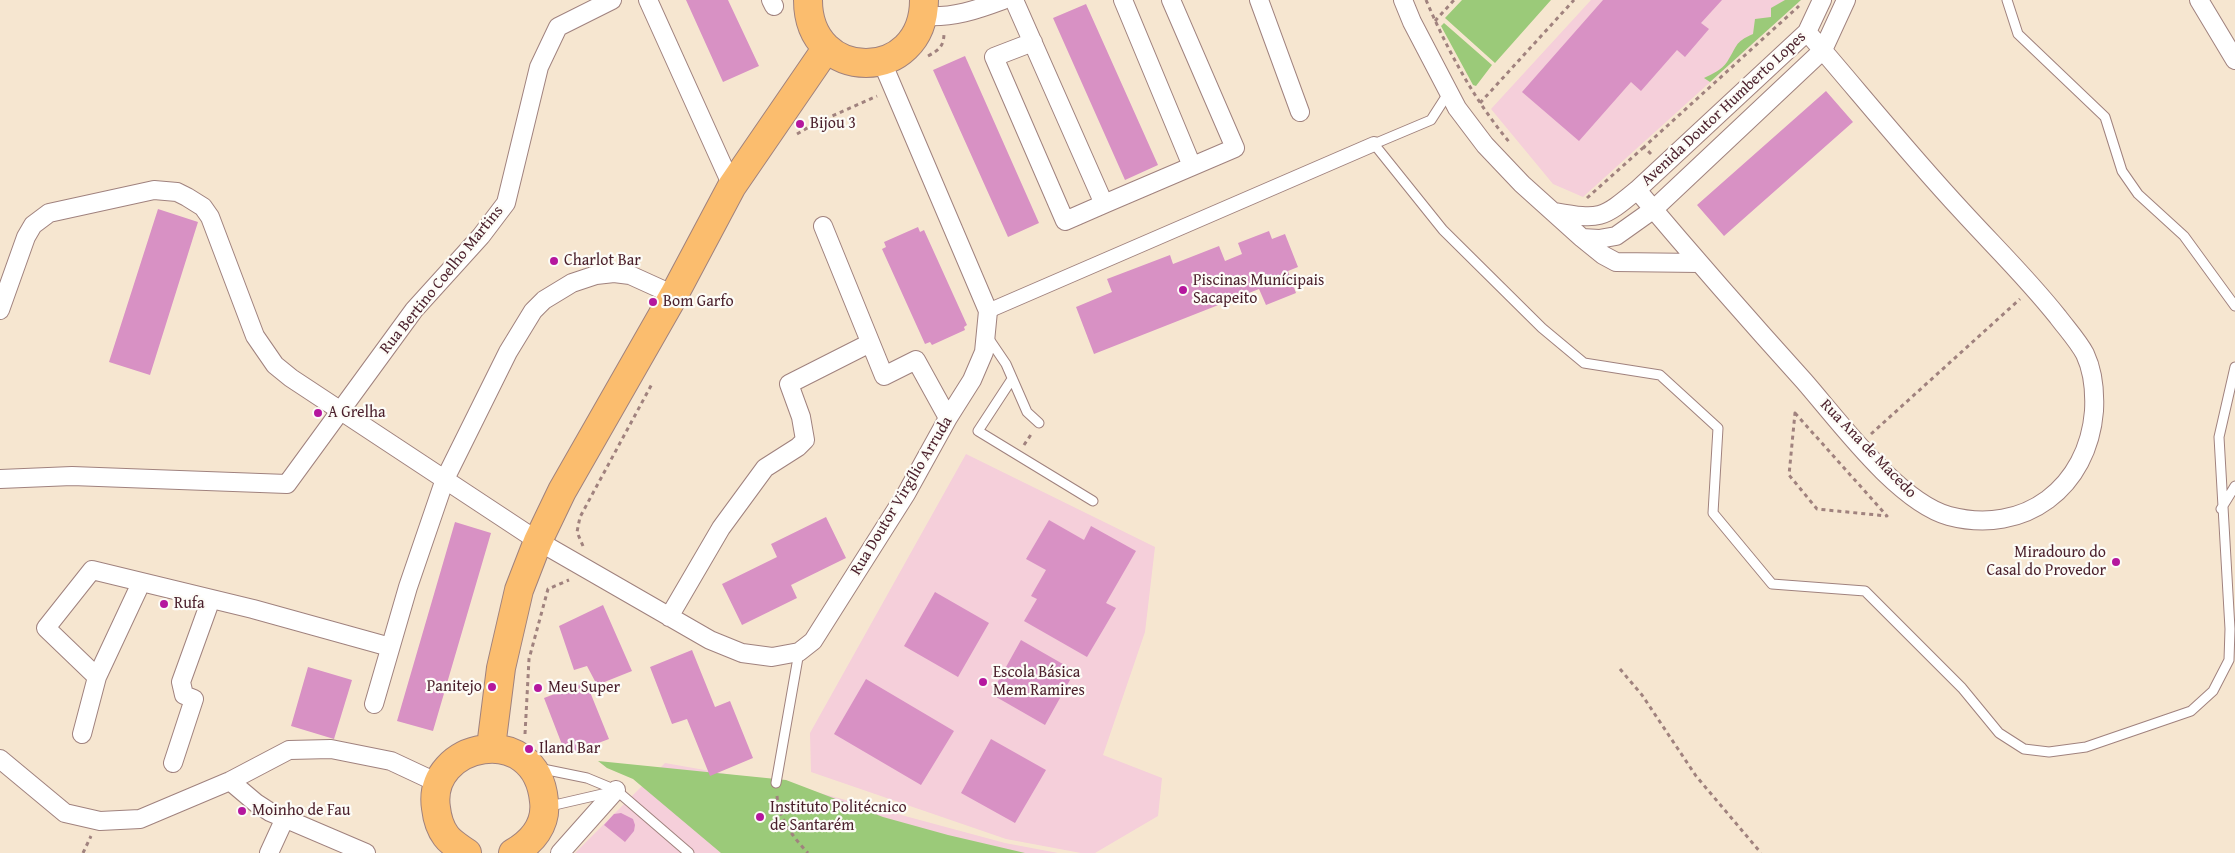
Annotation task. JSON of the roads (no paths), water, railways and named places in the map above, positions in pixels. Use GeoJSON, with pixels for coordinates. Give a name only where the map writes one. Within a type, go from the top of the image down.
{"type":"FeatureCollection","features":[{"type":"Feature","properties":{"kind":"main road"},"geometry":{"type":"LineString","coordinates":[[808,0],[808,15],[814,34],[826,49],[843,59],[862,64],[882,62],[901,52],[916,36],[930,15]]}},
{"type":"Feature","properties":{"kind":"main road"},"geometry":{"type":"LineString","coordinates":[[491,747],[501,668],[519,590],[538,541],[562,491],[674,295],[732,186],[826,49]]}},
{"type":"Feature","properties":{"kind":"main road"},"geometry":{"type":"LineString","coordinates":[[467,853],[446,836],[437,819],[435,802],[438,783],[448,767],[469,752],[491,747],[532,754],[542,784],[545,808],[540,829],[520,851]]}},
{"type":"Feature","properties":{"kind":"street","name":"Rua Bertino Coelho Martins"},"geometry":{"type":"LineString","coordinates":[[0,479],[72,476],[287,484],[414,310],[481,236],[506,203],[537,74],[551,38],[558,27],[612,0]]}},
{"type":"Feature","properties":{"kind":"street"},"geometry":{"type":"LineString","coordinates":[[648,0],[732,186]]}},
{"type":"Feature","properties":{"kind":"street"},"geometry":{"type":"LineString","coordinates":[[930,15],[943,18],[962,15],[1003,0]]}},
{"type":"Feature","properties":{"kind":"street"},"geometry":{"type":"LineString","coordinates":[[1014,0],[1104,204]]}},
{"type":"Feature","properties":{"kind":"street"},"geometry":{"type":"LineString","coordinates":[[1123,0],[1192,166]]}},
{"type":"Feature","properties":{"kind":"street"},"geometry":{"type":"LineString","coordinates":[[1033,42],[994,57],[1065,220],[1235,148],[1171,0]]}},
{"type":"Feature","properties":{"kind":"street"},"geometry":{"type":"LineString","coordinates":[[1259,0],[1300,112]]}},
{"type":"Feature","properties":{"kind":"street"},"geometry":{"type":"LineString","coordinates":[[1403,0],[1412,22],[1457,108],[1485,145],[1522,184],[1582,238],[1603,255],[1616,262],[1699,263]]}},
{"type":"Feature","properties":{"kind":"street","name":"Avenida Doutor Humberto Lopes"},"geometry":{"type":"LineString","coordinates":[[1555,212],[1580,217],[1608,214],[1637,190],[1807,32],[1822,0]]}},
{"type":"Feature","properties":{"kind":"street"},"geometry":{"type":"LineString","coordinates":[[1582,238],[1599,240],[1616,236],[1654,209],[1823,50],[1846,0]]}},
{"type":"Feature","properties":{"kind":"street"},"geometry":{"type":"LineString","coordinates":[[2199,0],[2235,60]]}},
{"type":"Feature","properties":{"kind":"street","name":"Rua Ana de Macedo"},"geometry":{"type":"LineString","coordinates":[[1637,190],[1859,445],[1905,492],[1920,503],[1941,513],[1967,520],[2013,516],[2049,499],[2068,483],[2083,457],[2090,437],[2094,401],[2093,385],[2084,354],[2034,287],[1910,155],[1807,32]]}},
{"type":"Feature","properties":{"kind":"street","name":"Rua Doutor Virgílio Arruda"},"geometry":{"type":"LineString","coordinates":[[799,652],[813,641],[906,494],[948,418],[972,380],[984,352],[988,311],[882,62]]}},
{"type":"Feature","properties":{"kind":"street"},"geometry":{"type":"LineString","coordinates":[[988,311],[1374,144]]}},
{"type":"Feature","properties":{"kind":"street"},"geometry":{"type":"LineString","coordinates":[[0,309],[26,236],[41,218],[57,210],[154,190],[177,192],[197,203],[210,217],[255,336],[264,350],[291,378],[538,541],[710,640],[742,653],[772,657],[799,652]]}},
{"type":"Feature","properties":{"kind":"street"},"geometry":{"type":"LineString","coordinates":[[823,226],[884,376],[916,360],[948,418]]}},
{"type":"Feature","properties":{"kind":"street"},"geometry":{"type":"LineString","coordinates":[[374,704],[390,647],[445,478],[508,352],[534,311],[544,300],[572,283],[596,275],[614,273],[630,275],[674,295]]}},
{"type":"Feature","properties":{"kind":"street"},"geometry":{"type":"LineString","coordinates":[[669,616],[711,545],[765,468],[798,447],[805,440],[801,417],[789,384],[870,343]]}},
{"type":"Feature","properties":{"kind":"street"},"geometry":{"type":"LineString","coordinates":[[97,677],[46,628],[92,570],[211,599],[390,647]]}},
{"type":"Feature","properties":{"kind":"street"},"geometry":{"type":"LineString","coordinates":[[82,734],[97,677],[141,583]]}},
{"type":"Feature","properties":{"kind":"street"},"geometry":{"type":"LineString","coordinates":[[173,763],[194,699],[184,695],[181,682],[211,599]]}},
{"type":"Feature","properties":{"kind":"street"},"geometry":{"type":"LineString","coordinates":[[0,759],[66,813],[100,821],[140,819],[230,781],[277,754],[289,750],[308,748],[331,749],[391,761],[438,783]]}},
{"type":"Feature","properties":{"kind":"street"},"geometry":{"type":"LineString","coordinates":[[230,781],[256,803],[285,818],[366,853]]}},
{"type":"Feature","properties":{"kind":"street"},"geometry":{"type":"LineString","coordinates":[[560,853],[616,790]]}},
{"type":"Feature","properties":{"kind":"street"},"geometry":{"type":"LineString","coordinates":[[269,853],[285,818]]}},
{"type":"Feature","properties":{"kind":"lane"},"geometry":{"type":"LineString","coordinates":[[2007,0],[2018,34],[2105,117],[2122,171],[2138,194],[2184,236],[2235,306]]}},
{"type":"Feature","properties":{"kind":"lane"},"geometry":{"type":"LineString","coordinates":[[1449,92],[1431,120],[1374,144],[1443,230],[1542,328],[1584,363],[1660,375],[1718,428],[1713,513],[1772,584],[1864,591],[1962,688],[1999,733],[2024,749],[2049,752],[2086,747],[2191,711],[2213,692],[2229,660],[2230,645],[2219,437],[2235,367]]}},
{"type":"Feature","properties":{"kind":"lane"},"geometry":{"type":"LineString","coordinates":[[986,334],[1006,364],[1027,412],[1040,423]]}},
{"type":"Feature","properties":{"kind":"lane"},"geometry":{"type":"LineString","coordinates":[[1012,378],[978,431],[1093,501]]}},
{"type":"Feature","properties":{"kind":"lane"},"geometry":{"type":"LineString","coordinates":[[2222,509],[2235,486]]}},
{"type":"Feature","properties":{"kind":"lane"},"geometry":{"type":"LineString","coordinates":[[776,783],[799,652]]}},
{"type":"Feature","properties":{"kind":"lane"},"geometry":{"type":"LineString","coordinates":[[532,754],[616,790],[689,853]]}},
{"type":"Feature","properties":{"kind":"lane"},"geometry":{"type":"LineString","coordinates":[[545,808],[616,790]]}},
{"type":"Feature","properties":{"kind":"place","name":"Bijou 3"},"geometry":{"type":"Point","coordinates":[800,124]}},
{"type":"Feature","properties":{"kind":"place","name":"Charlot Bar"},"geometry":{"type":"Point","coordinates":[554,261]}},
{"type":"Feature","properties":{"kind":"place","name":"Piscinas Munícipais Sacapeito"},"geometry":{"type":"Point","coordinates":[1183,290]}},
{"type":"Feature","properties":{"kind":"place","name":"Bom Garfo"},"geometry":{"type":"Point","coordinates":[653,302]}},
{"type":"Feature","properties":{"kind":"place","name":"A Grelha"},"geometry":{"type":"Point","coordinates":[318,413]}},
{"type":"Feature","properties":{"kind":"place","name":"Miradouro do Casal do Provedor"},"geometry":{"type":"Point","coordinates":[2116,562]}},
{"type":"Feature","properties":{"kind":"place","name":"Rufa"},"geometry":{"type":"Point","coordinates":[164,604]}},
{"type":"Feature","properties":{"kind":"place","name":"Escola Básica Mem Ramires"},"geometry":{"type":"Point","coordinates":[983,682]}},
{"type":"Feature","properties":{"kind":"place","name":"Panitejo"},"geometry":{"type":"Point","coordinates":[492,687]}},
{"type":"Feature","properties":{"kind":"place","name":"Meu Super"},"geometry":{"type":"Point","coordinates":[538,688]}},
{"type":"Feature","properties":{"kind":"place","name":"Iland Bar"},"geometry":{"type":"Point","coordinates":[529,749]}},
{"type":"Feature","properties":{"kind":"place","name":"Moinho de Fau"},"geometry":{"type":"Point","coordinates":[242,811]}},
{"type":"Feature","properties":{"kind":"place","name":"Instituto Politécnico de Santarém"},"geometry":{"type":"Point","coordinates":[760,817]}}]}
